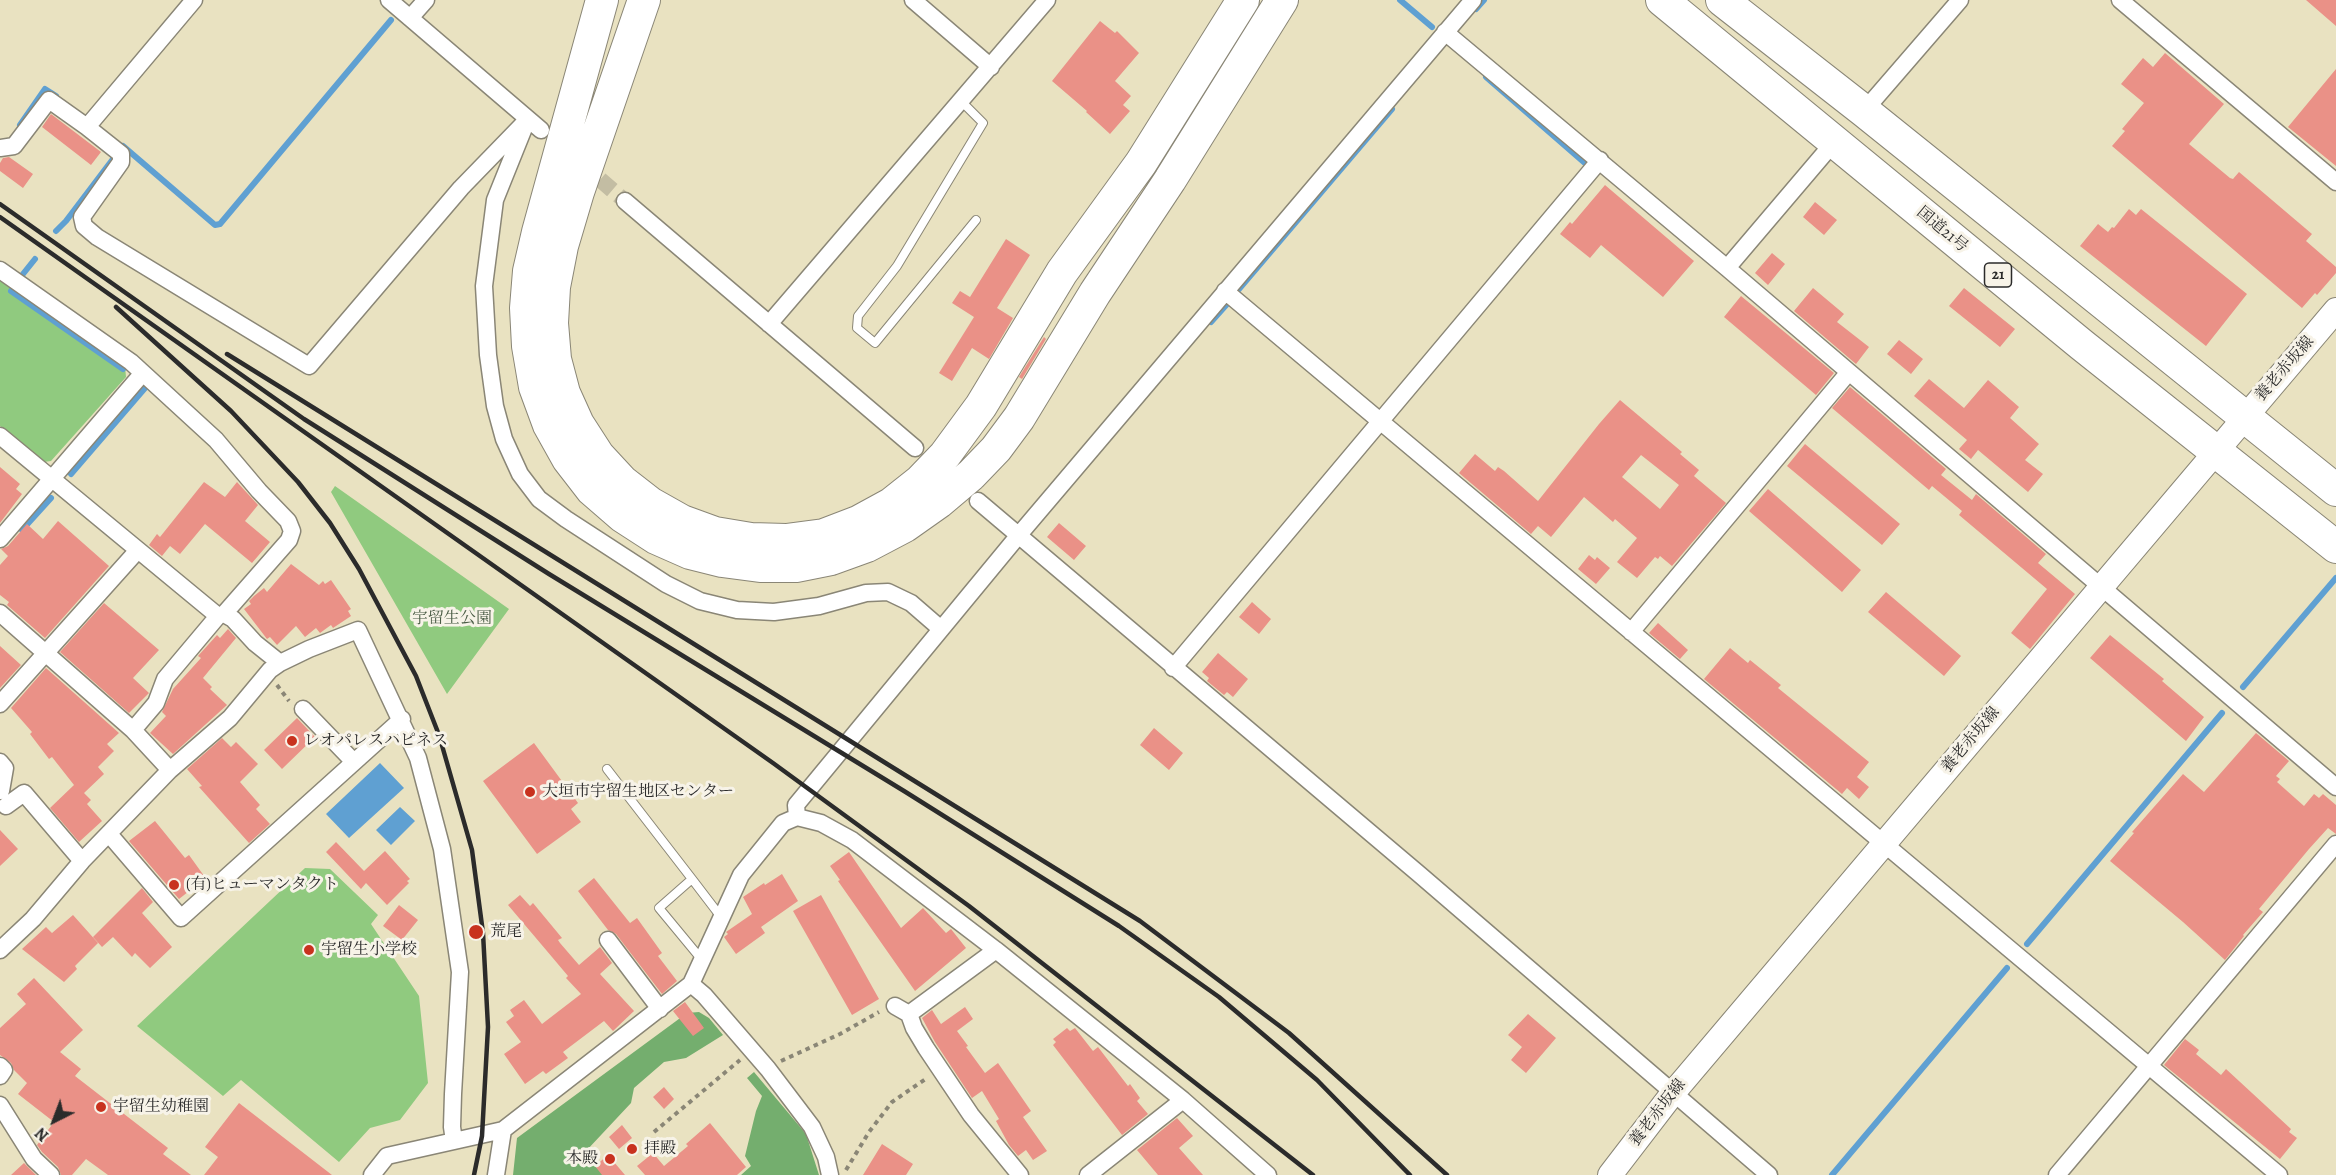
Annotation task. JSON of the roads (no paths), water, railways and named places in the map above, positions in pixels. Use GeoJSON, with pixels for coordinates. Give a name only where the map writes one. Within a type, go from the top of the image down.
{"type":"FeatureCollection","features":[{"type":"Feature","properties":{"kind":"highway"},"geometry":{"type":"LineString","coordinates":[[602,0],[567,181],[562,246],[556,276],[553,332],[555,359],[564,393],[578,424],[598,454],[623,482],[651,503],[682,521],[715,532],[751,539],[786,540],[824,535],[858,522],[891,504],[920,481],[965,429],[1062,272],[1141,163],[1243,0]]}},
{"type":"Feature","properties":{"kind":"highway"},"geometry":{"type":"LineString","coordinates":[[567,181],[619,0]]}},
{"type":"Feature","properties":{"kind":"highway"},"geometry":{"type":"LineString","coordinates":[[644,0],[531,261],[526,309],[528,346],[535,387],[549,424],[568,459],[592,490],[622,516],[656,538],[690,553],[722,561],[760,566],[796,566],[831,559],[867,546],[905,526],[963,482],[996,449],[1019,418],[1095,293],[1170,180],[1282,0]]}},
{"type":"Feature","properties":{"kind":"highway"},"geometry":{"type":"LineString","coordinates":[[567,181],[662,0]]}},
{"type":"Feature","properties":{"kind":"highway","name":"国道21号"},"geometry":{"type":"LineString","coordinates":[[1662,0],[2082,345],[2336,547]]}},
{"type":"Feature","properties":{"kind":"highway"},"geometry":{"type":"LineString","coordinates":[[1722,0],[1864,111],[2336,490]]}},
{"type":"Feature","properties":{"kind":"main road","name":"養老赤坂線"},"geometry":{"type":"LineString","coordinates":[[1610,1175],[1673,1093],[2336,310]]}},
{"type":"Feature","properties":{"kind":"street"},"geometry":{"type":"LineString","coordinates":[[87,127],[194,0]]}},
{"type":"Feature","properties":{"kind":"street"},"geometry":{"type":"LineString","coordinates":[[389,0],[541,130]]}},
{"type":"Feature","properties":{"kind":"street"},"geometry":{"type":"LineString","coordinates":[[410,18],[426,0]]}},
{"type":"Feature","properties":{"kind":"street"},"geometry":{"type":"LineString","coordinates":[[913,0],[991,67]]}},
{"type":"Feature","properties":{"kind":"street"},"geometry":{"type":"LineString","coordinates":[[769,324],[1047,0]]}},
{"type":"Feature","properties":{"kind":"street"},"geometry":{"type":"LineString","coordinates":[[797,817],[796,805],[941,629],[1473,0]]}},
{"type":"Feature","properties":{"kind":"street"},"geometry":{"type":"LineString","coordinates":[[1864,111],[1960,0]]}},
{"type":"Feature","properties":{"kind":"street"},"geometry":{"type":"LineString","coordinates":[[2120,0],[2336,182]]}},
{"type":"Feature","properties":{"kind":"street"},"geometry":{"type":"LineString","coordinates":[[1445,32],[1600,160],[2336,788]]}},
{"type":"Feature","properties":{"kind":"street"},"geometry":{"type":"LineString","coordinates":[[0,148],[14,146],[49,100],[121,154],[121,162],[82,217],[84,226],[97,237],[309,366],[461,188],[528,119]]}},
{"type":"Feature","properties":{"kind":"street"},"geometry":{"type":"LineString","coordinates":[[528,119],[495,200],[484,286],[488,355],[495,406],[504,439],[520,474],[539,499],[666,584],[700,601],[737,610],[774,612],[819,606],[866,593],[888,592],[911,603],[941,629]]}},
{"type":"Feature","properties":{"kind":"street"},"geometry":{"type":"LineString","coordinates":[[1727,268],[1836,141]]}},
{"type":"Feature","properties":{"kind":"street"},"geometry":{"type":"LineString","coordinates":[[1173,668],[1600,160]]}},
{"type":"Feature","properties":{"kind":"street"},"geometry":{"type":"LineString","coordinates":[[625,201],[915,448]]}},
{"type":"Feature","properties":{"kind":"street"},"geometry":{"type":"LineString","coordinates":[[0,270],[131,362],[216,440],[288,521],[292,531],[289,540],[165,679],[156,703],[133,730]]}},
{"type":"Feature","properties":{"kind":"street"},"geometry":{"type":"LineString","coordinates":[[1225,291],[2279,1175]]}},
{"type":"Feature","properties":{"kind":"street"},"geometry":{"type":"LineString","coordinates":[[1631,633],[1849,372]]}},
{"type":"Feature","properties":{"kind":"street"},"geometry":{"type":"LineString","coordinates":[[0,539],[142,374]]}},
{"type":"Feature","properties":{"kind":"street"},"geometry":{"type":"LineString","coordinates":[[0,436],[138,550],[221,615],[233,619],[274,668]]}},
{"type":"Feature","properties":{"kind":"street"},"geometry":{"type":"LineString","coordinates":[[978,501],[1770,1175]]}},
{"type":"Feature","properties":{"kind":"street"},"geometry":{"type":"LineString","coordinates":[[0,704],[138,550]]}},
{"type":"Feature","properties":{"kind":"street"},"geometry":{"type":"LineString","coordinates":[[0,613],[133,730],[170,770]]}},
{"type":"Feature","properties":{"kind":"street"},"geometry":{"type":"LineString","coordinates":[[0,950],[33,919],[82,861],[170,770],[230,718],[274,668],[309,649],[358,630],[402,719],[418,758],[442,849],[460,972],[453,1094],[454,1142]]}},
{"type":"Feature","properties":{"kind":"street"},"geometry":{"type":"LineString","coordinates":[[303,709],[354,762]]}},
{"type":"Feature","properties":{"kind":"street"},"geometry":{"type":"LineString","coordinates":[[109,834],[181,918],[402,719]]}},
{"type":"Feature","properties":{"kind":"street"},"geometry":{"type":"LineString","coordinates":[[0,762],[5,768],[3,798],[24,793],[82,861]]}},
{"type":"Feature","properties":{"kind":"street"},"geometry":{"type":"LineString","coordinates":[[372,1175],[387,1156],[502,1130],[691,984],[741,876],[783,823],[797,817],[821,823],[852,840],[996,950],[1183,1100],[1268,1175]]}},
{"type":"Feature","properties":{"kind":"street"},"geometry":{"type":"LineString","coordinates":[[2056,1175],[2336,844]]}},
{"type":"Feature","properties":{"kind":"street"},"geometry":{"type":"LineString","coordinates":[[608,940],[660,1009]]}},
{"type":"Feature","properties":{"kind":"street"},"geometry":{"type":"LineString","coordinates":[[996,950],[902,1010],[971,1115],[1020,1175]]}},
{"type":"Feature","properties":{"kind":"street"},"geometry":{"type":"LineString","coordinates":[[691,984],[704,995],[752,1050],[812,1127],[826,1157],[830,1175]]}},
{"type":"Feature","properties":{"kind":"street"},"geometry":{"type":"LineString","coordinates":[[0,1066],[4,1070],[0,1076]]}},
{"type":"Feature","properties":{"kind":"street"},"geometry":{"type":"LineString","coordinates":[[1088,1175],[1183,1100]]}},
{"type":"Feature","properties":{"kind":"street"},"geometry":{"type":"LineString","coordinates":[[0,1105],[34,1159],[51,1175]]}},
{"type":"Feature","properties":{"kind":"street"},"geometry":{"type":"LineString","coordinates":[[496,1175],[502,1130]]}},
{"type":"Feature","properties":{"kind":"lane"},"geometry":{"type":"LineString","coordinates":[[961,101],[983,123],[897,267],[858,316],[857,328],[875,343],[976,220]]}},
{"type":"Feature","properties":{"kind":"lane"},"geometry":{"type":"LineString","coordinates":[[607,769],[722,918]]}},
{"type":"Feature","properties":{"kind":"lane"},"geometry":{"type":"LineString","coordinates":[[692,879],[659,908],[702,960]]}},
{"type":"Feature","properties":{"kind":"water"},"geometry":{"type":"Polygon","coordinates":[[[380,763],[404,788],[349,838],[326,814],[380,763]]]}},
{"type":"Feature","properties":{"kind":"water"},"geometry":{"type":"Polygon","coordinates":[[[400,807],[415,821],[391,845],[376,830],[400,807]]]}},
{"type":"Feature","properties":{"kind":"waterway"},"geometry":{"type":"LineString","coordinates":[[1400,0],[1432,27]]}},
{"type":"Feature","properties":{"kind":"waterway"},"geometry":{"type":"LineString","coordinates":[[1476,9],[1484,0]]}},
{"type":"Feature","properties":{"kind":"waterway"},"geometry":{"type":"LineString","coordinates":[[123,146],[215,225],[220,224],[391,20]]}},
{"type":"Feature","properties":{"kind":"waterway"},"geometry":{"type":"LineString","coordinates":[[1486,77],[1586,164]]}},
{"type":"Feature","properties":{"kind":"waterway"},"geometry":{"type":"LineString","coordinates":[[20,125],[45,89],[56,96]]}},
{"type":"Feature","properties":{"kind":"waterway"},"geometry":{"type":"LineString","coordinates":[[1239,289],[1392,109]]}},
{"type":"Feature","properties":{"kind":"waterway"},"geometry":{"type":"LineString","coordinates":[[56,231],[113,159]]}},
{"type":"Feature","properties":{"kind":"waterway"},"geometry":{"type":"LineString","coordinates":[[23,274],[35,259]]}},
{"type":"Feature","properties":{"kind":"waterway"},"geometry":{"type":"LineString","coordinates":[[11,291],[123,369]]}},
{"type":"Feature","properties":{"kind":"waterway"},"geometry":{"type":"LineString","coordinates":[[1211,322],[1228,303]]}},
{"type":"Feature","properties":{"kind":"waterway"},"geometry":{"type":"LineString","coordinates":[[71,474],[145,388]]}},
{"type":"Feature","properties":{"kind":"waterway"},"geometry":{"type":"LineString","coordinates":[[22,530],[51,498]]}},
{"type":"Feature","properties":{"kind":"waterway"},"geometry":{"type":"LineString","coordinates":[[2243,687],[2336,578]]}},
{"type":"Feature","properties":{"kind":"waterway"},"geometry":{"type":"LineString","coordinates":[[2027,944],[2222,713]]}},
{"type":"Feature","properties":{"kind":"waterway"},"geometry":{"type":"LineString","coordinates":[[1832,1175],[2007,968]]}},
{"type":"Feature","properties":{"kind":"tunnel"},"geometry":{"type":"LineString","coordinates":[[582,164],[625,201]]}},
{"type":"Feature","properties":{"kind":"railway"},"geometry":{"type":"LineString","coordinates":[[0,204],[304,419],[549,574],[904,791],[1119,926],[1219,997],[1317,1080],[1410,1175]]}},
{"type":"Feature","properties":{"kind":"railway"},"geometry":{"type":"LineString","coordinates":[[0,217],[773,763],[969,906],[1313,1175]]}},
{"type":"Feature","properties":{"kind":"railway"},"geometry":{"type":"LineString","coordinates":[[116,307],[231,411],[298,482],[330,523],[359,569],[416,676],[439,735],[472,850],[483,933],[488,1027],[482,1136],[474,1175]]}},
{"type":"Feature","properties":{"kind":"railway"},"geometry":{"type":"LineString","coordinates":[[227,354],[1140,921],[1289,1033],[1447,1175]]}},
{"type":"Feature","properties":{"kind":"place","name":"レオパレスハピネス"},"geometry":{"type":"Point","coordinates":[292,741]}},
{"type":"Feature","properties":{"kind":"place","name":"大垣市宇留生地区センター"},"geometry":{"type":"Point","coordinates":[530,792]}},
{"type":"Feature","properties":{"kind":"place","name":"(有)ヒューマンタクト"},"geometry":{"type":"Point","coordinates":[174,885]}},
{"type":"Feature","properties":{"kind":"place","name":"荒尾"},"geometry":{"type":"Point","coordinates":[476,932]}},
{"type":"Feature","properties":{"kind":"place","name":"宇留生小学校"},"geometry":{"type":"Point","coordinates":[309,950]}},
{"type":"Feature","properties":{"kind":"place","name":"宇留生幼稚園"},"geometry":{"type":"Point","coordinates":[101,1107]}},
{"type":"Feature","properties":{"kind":"place","name":"拝殿"},"geometry":{"type":"Point","coordinates":[632,1149]}},
{"type":"Feature","properties":{"kind":"place","name":"本殿"},"geometry":{"type":"Point","coordinates":[610,1159]}},
{"type":"Feature","properties":{"kind":"park label","name":"宇留生公園"},"geometry":{"type":"Point","coordinates":[452,619]}}]}
